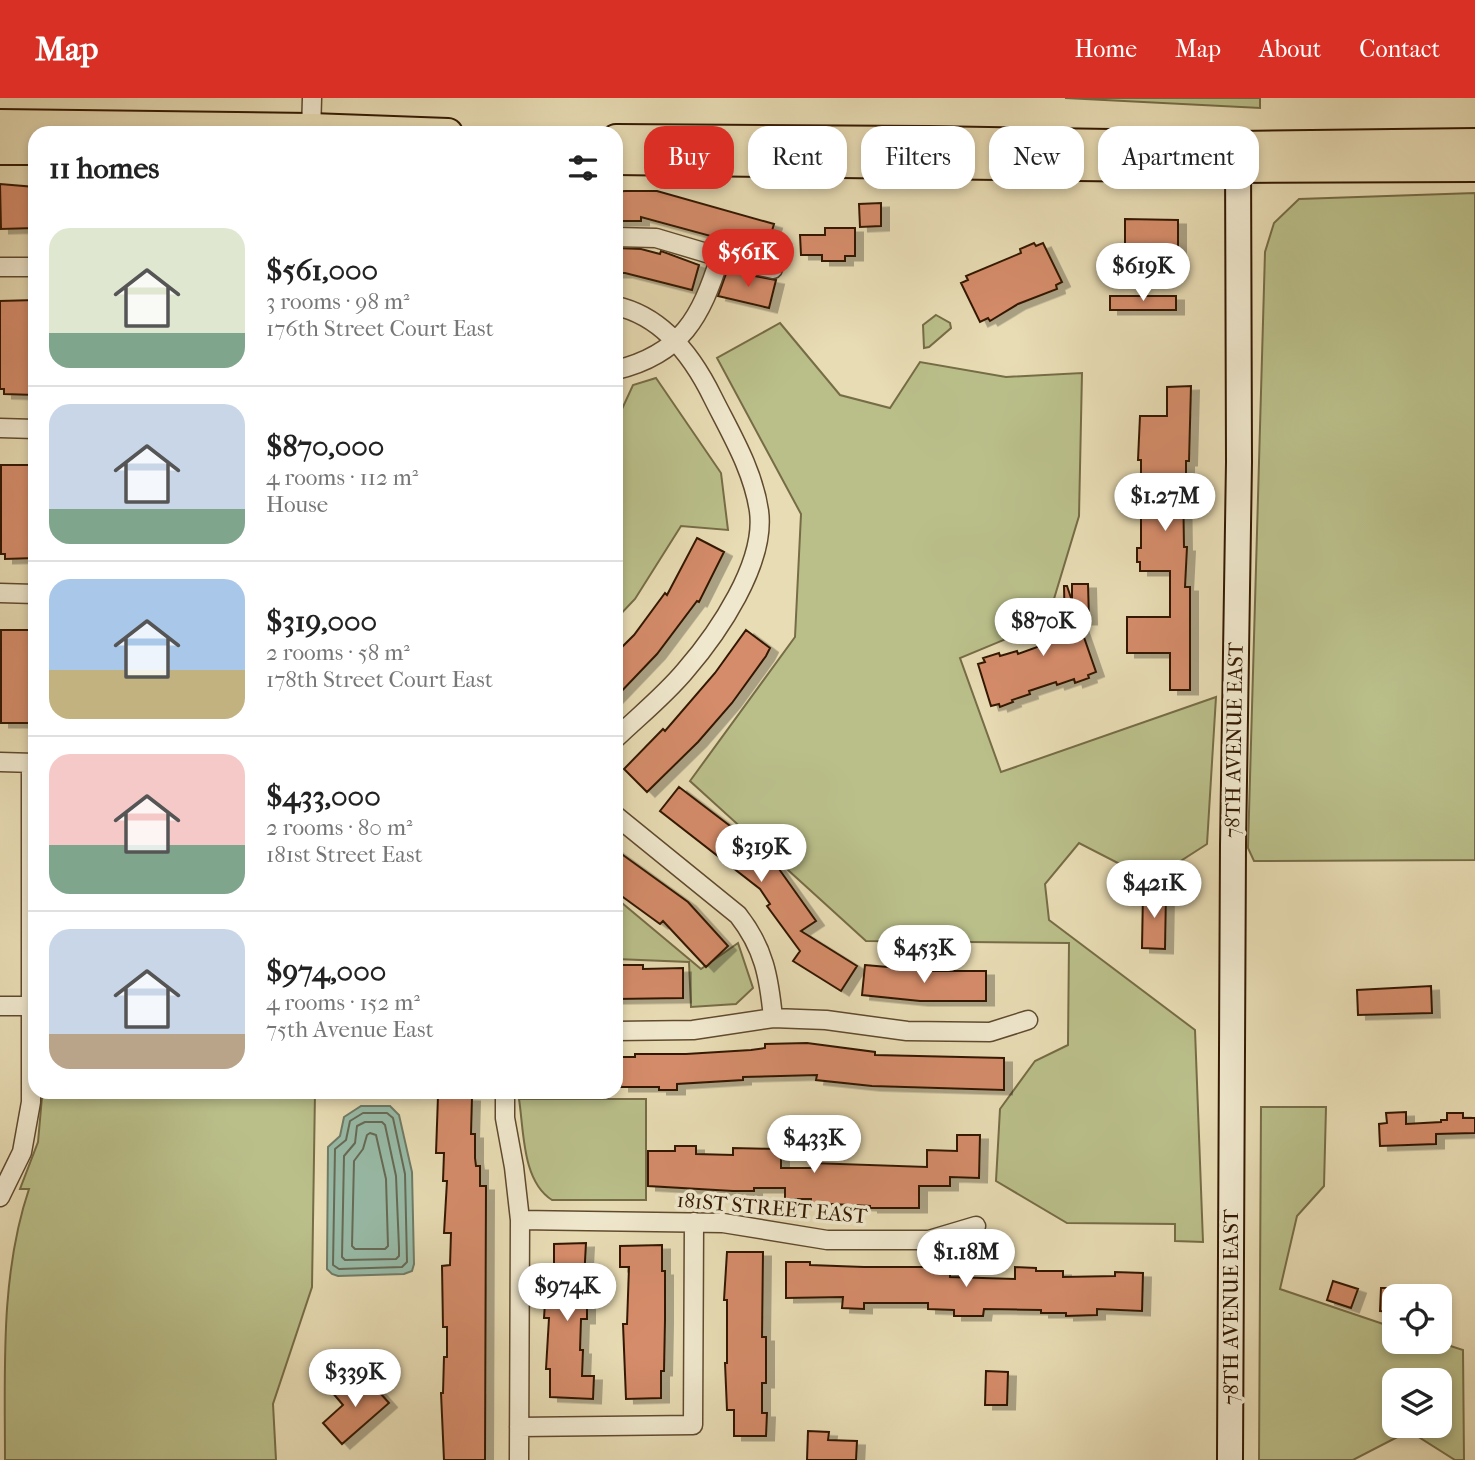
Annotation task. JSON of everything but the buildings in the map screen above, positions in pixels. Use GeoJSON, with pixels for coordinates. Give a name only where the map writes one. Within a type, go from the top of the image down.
{"type":"FeatureCollection","features":[{"type":"Feature","properties":{"kind":"main road"},"geometry":{"type":"LineString","coordinates":[[0,124],[89,126]]}},
{"type":"Feature","properties":{"kind":"main road"},"geometry":{"type":"LineString","coordinates":[[623,139],[916,141],[1098,150]]}},
{"type":"Feature","properties":{"kind":"main road"},"geometry":{"type":"LineString","coordinates":[[1259,156],[1475,143]]}},
{"type":"Feature","properties":{"kind":"main road"},"geometry":{"type":"LineString","coordinates":[[0,150],[28,150]]}},
{"type":"Feature","properties":{"kind":"main road"},"geometry":{"type":"LineString","coordinates":[[623,160],[1098,158]]}},
{"type":"Feature","properties":{"kind":"main road"},"geometry":{"type":"LineString","coordinates":[[1259,158],[1475,167]]}},
{"type":"Feature","properties":{"kind":"street"},"geometry":{"type":"LineString","coordinates":[[311,126],[312,98]]}},
{"type":"Feature","properties":{"kind":"street","name":"78TH AVENUE EAST"},"geometry":{"type":"LineString","coordinates":[[1230,1460],[1233,805],[1240,462],[1238,189]]}},
{"type":"Feature","properties":{"kind":"street"},"geometry":{"type":"LineString","coordinates":[[623,237],[656,238],[773,269]]}},
{"type":"Feature","properties":{"kind":"street"},"geometry":{"type":"LineString","coordinates":[[623,368],[639,363],[677,342],[697,314],[720,257]]}},
{"type":"Feature","properties":{"kind":"street"},"geometry":{"type":"LineString","coordinates":[[0,267],[28,267]]}},
{"type":"Feature","properties":{"kind":"street"},"geometry":{"type":"LineString","coordinates":[[623,309],[649,318],[677,342],[704,381],[750,473],[760,513],[756,548],[734,604],[685,672],[623,731]]}},
{"type":"Feature","properties":{"kind":"street"},"geometry":{"type":"LineString","coordinates":[[0,428],[28,429]]}},
{"type":"Feature","properties":{"kind":"street"},"geometry":{"type":"LineString","coordinates":[[0,593],[28,594]]}},
{"type":"Feature","properties":{"kind":"street"},"geometry":{"type":"LineString","coordinates":[[0,762],[28,763]]}},
{"type":"Feature","properties":{"kind":"street"},"geometry":{"type":"LineString","coordinates":[[623,822],[738,915],[752,933],[763,958],[773,1018]]}},
{"type":"Feature","properties":{"kind":"street"},"geometry":{"type":"LineString","coordinates":[[0,1006],[28,1006]]}},
{"type":"Feature","properties":{"kind":"street"},"geometry":{"type":"LineString","coordinates":[[623,1031],[694,1030],[773,1018],[826,1020],[907,1031],[990,1032],[1028,1020]]}},
{"type":"Feature","properties":{"kind":"street"},"geometry":{"type":"LineString","coordinates":[[0,1197],[22,1152],[31,1099]]}},
{"type":"Feature","properties":{"kind":"street"},"geometry":{"type":"LineString","coordinates":[[505,1099],[505,1118],[520,1220],[519,1460]]}},
{"type":"Feature","properties":{"kind":"street","name":"181ST STREET EAST"},"geometry":{"type":"LineString","coordinates":[[520,1220],[723,1223],[827,1240],[929,1240],[976,1226]]}},
{"type":"Feature","properties":{"kind":"street"},"geometry":{"type":"LineString","coordinates":[[519,1427],[692,1425],[694,1222]]}},
{"type":"Feature","properties":{"kind":"green space"},"geometry":{"type":"Polygon","coordinates":[[[1065,98],[1260,98],[1260,108],[1065,98]]]}},
{"type":"Feature","properties":{"kind":"green space"},"geometry":{"type":"Polygon","coordinates":[[[1475,193],[1475,860],[1254,861],[1248,848],[1265,252],[1274,223],[1299,199],[1475,193]]]}},
{"type":"Feature","properties":{"kind":"green space"},"geometry":{"type":"Polygon","coordinates":[[[936,315],[950,323],[951,328],[929,347],[924,348],[923,325],[936,315]]]}},
{"type":"Feature","properties":{"kind":"green space"},"geometry":{"type":"Polygon","coordinates":[[[780,323],[840,395],[890,408],[920,362],[1006,377],[1082,373],[1079,516],[1047,622],[960,658],[1001,772],[1216,697],[1207,844],[1151,880],[1079,843],[1045,884],[1049,920],[1195,1030],[1203,1242],[1175,1241],[1175,1224],[1067,1223],[996,1181],[1000,1109],[1035,1061],[1068,1045],[1069,943],[866,941],[690,781],[795,637],[801,514],[717,358],[780,323]]]}},
{"type":"Feature","properties":{"kind":"green space"},"geometry":{"type":"Polygon","coordinates":[[[656,378],[721,473],[728,530],[681,526],[635,599],[623,612],[623,407],[633,385],[656,378]]]}},
{"type":"Feature","properties":{"kind":"green space"},"geometry":{"type":"Polygon","coordinates":[[[623,904],[701,969],[738,943],[753,988],[736,1004],[691,1007],[689,962],[623,959],[623,904]]]}},
{"type":"Feature","properties":{"kind":"green space"},"geometry":{"type":"Polygon","coordinates":[[[42,1099],[315,1099],[312,1287],[273,1404],[276,1460],[5,1460],[5,1357],[9,1289],[13,1255],[29,1189],[20,1189],[38,1142],[42,1099]]]}},
{"type":"Feature","properties":{"kind":"green space"},"geometry":{"type":"Polygon","coordinates":[[[519,1099],[646,1099],[646,1200],[552,1200],[542,1192],[530,1168],[519,1099]]]}},
{"type":"Feature","properties":{"kind":"green space"},"geometry":{"type":"Polygon","coordinates":[[[1261,1107],[1326,1107],[1324,1186],[1297,1216],[1280,1289],[1382,1324],[1382,1354],[1452,1354],[1452,1346],[1463,1350],[1464,1460],[1455,1460],[1420,1438],[1452,1438],[1452,1368],[1382,1368],[1382,1438],[1395,1438],[1353,1460],[1259,1460],[1261,1107]]]}},
{"type":"Feature","properties":{"kind":"water"},"geometry":{"type":"Polygon","coordinates":[[[361,1106],[390,1106],[399,1115],[412,1172],[414,1264],[412,1271],[404,1274],[338,1276],[327,1269],[328,1147],[340,1136],[344,1117],[361,1106]]]}}]}
